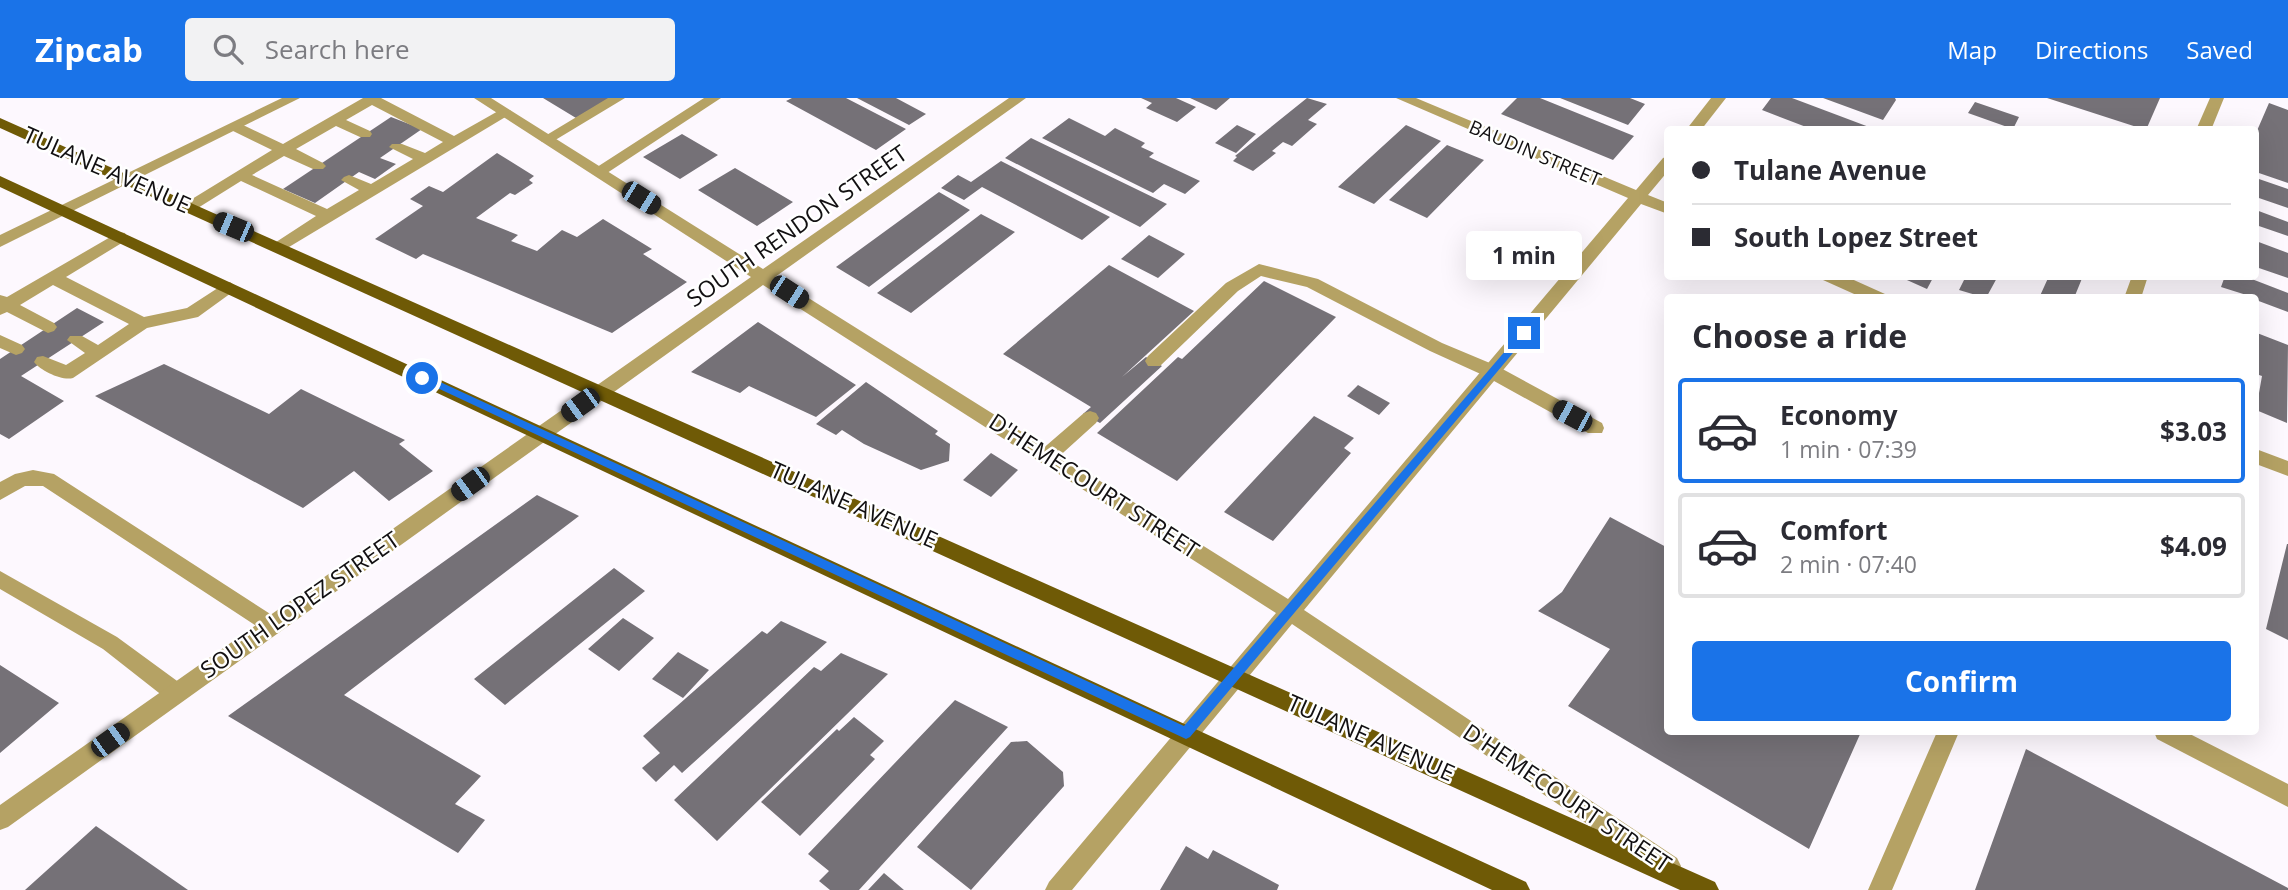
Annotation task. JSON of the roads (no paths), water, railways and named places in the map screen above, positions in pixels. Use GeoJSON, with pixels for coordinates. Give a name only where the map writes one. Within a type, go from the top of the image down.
{"type":"FeatureCollection","features":[{"type":"Feature","properties":{"kind":"main road","name":"TULANE AVENUE"},"geometry":{"type":"LineString","coordinates":[[0,122],[1703,888]]}},
{"type":"Feature","properties":{"kind":"main road"},"geometry":{"type":"LineString","coordinates":[[0,181],[1518,890]]}},
{"type":"Feature","properties":{"kind":"street"},"geometry":{"type":"LineString","coordinates":[[0,242],[293,98]]}},
{"type":"Feature","properties":{"kind":"street"},"geometry":{"type":"LineString","coordinates":[[372,98],[454,142]]}},
{"type":"Feature","properties":{"kind":"street","name":"D'HEMECOURT STREET"},"geometry":{"type":"LineString","coordinates":[[481,98],[1289,611],[1703,888]]}},
{"type":"Feature","properties":{"kind":"street","name":"SOUTH RENDON STREET"},"geometry":{"type":"LineString","coordinates":[[600,390],[766,277],[1019,98]]}},
{"type":"Feature","properties":{"kind":"street","name":"BAUDIN STREET"},"geometry":{"type":"LineString","coordinates":[[1403,98],[1664,207]]}},
{"type":"Feature","properties":{"kind":"street"},"geometry":{"type":"LineString","coordinates":[[1696,126],[1719,98]]}},
{"type":"Feature","properties":{"kind":"street"},"geometry":{"type":"LineString","coordinates":[[2205,126],[2217,98]]}},
{"type":"Feature","properties":{"kind":"street"},"geometry":{"type":"LineString","coordinates":[[547,139],[594,112]]}},
{"type":"Feature","properties":{"kind":"street"},"geometry":{"type":"LineString","coordinates":[[278,246],[505,113]]}},
{"type":"Feature","properties":{"kind":"street"},"geometry":{"type":"LineString","coordinates":[[334,120],[365,134]]}},
{"type":"Feature","properties":{"kind":"street"},"geometry":{"type":"LineString","coordinates":[[236,127],[318,166]]}},
{"type":"Feature","properties":{"kind":"street"},"geometry":{"type":"LineString","coordinates":[[397,147],[426,159]]}},
{"type":"Feature","properties":{"kind":"street"},"geometry":{"type":"LineString","coordinates":[[1056,890],[1664,166]]}},
{"type":"Feature","properties":{"kind":"street"},"geometry":{"type":"LineString","coordinates":[[187,207],[240,175],[328,215]]}},
{"type":"Feature","properties":{"kind":"street"},"geometry":{"type":"LineString","coordinates":[[349,180],[372,190]]}},
{"type":"Feature","properties":{"kind":"street"},"geometry":{"type":"LineString","coordinates":[[2,305],[119,237]]}},
{"type":"Feature","properties":{"kind":"street"},"geometry":{"type":"LineString","coordinates":[[1154,361],[1232,287],[1259,270],[1312,283],[1436,347],[1491,372],[1595,429]]}},
{"type":"Feature","properties":{"kind":"street"},"geometry":{"type":"LineString","coordinates":[[52,277],[142,323]]}},
{"type":"Feature","properties":{"kind":"street"},"geometry":{"type":"LineString","coordinates":[[1838,280],[1870,294]]}},
{"type":"Feature","properties":{"kind":"street"},"geometry":{"type":"LineString","coordinates":[[43,362],[67,373],[142,323],[192,313],[230,288]]}},
{"type":"Feature","properties":{"kind":"street"},"geometry":{"type":"LineString","coordinates":[[2,305],[48,327]]}},
{"type":"Feature","properties":{"kind":"street"},"geometry":{"type":"LineString","coordinates":[[76,341],[98,353]]}},
{"type":"Feature","properties":{"kind":"street","name":"SOUTH LOPEZ STREET"},"geometry":{"type":"LineString","coordinates":[[0,819],[600,390]]}},
{"type":"Feature","properties":{"kind":"street"},"geometry":{"type":"LineString","coordinates":[[1047,456],[1090,418]]}},
{"type":"Feature","properties":{"kind":"street"},"geometry":{"type":"LineString","coordinates":[[2259,457],[2288,469]]}},
{"type":"Feature","properties":{"kind":"street"},"geometry":{"type":"LineString","coordinates":[[0,492],[15,481],[29,476],[47,479],[271,625]]}},
{"type":"Feature","properties":{"kind":"street"},"geometry":{"type":"LineString","coordinates":[[0,579],[110,643],[176,693]]}},
{"type":"Feature","properties":{"kind":"street"},"geometry":{"type":"LineString","coordinates":[[1880,890],[1947,735]]}},
{"type":"Feature","properties":{"kind":"street"},"geometry":{"type":"LineString","coordinates":[[2171,735],[2288,796]]}},
{"type":"Feature","properties":{"kind":"lane"},"geometry":{"type":"LineString","coordinates":[[240,175],[372,98]]}},
{"type":"Feature","properties":{"kind":"lane"},"geometry":{"type":"LineString","coordinates":[[594,112],[618,98]]}},
{"type":"Feature","properties":{"kind":"lane"},"geometry":{"type":"LineString","coordinates":[[599,172],[714,98]]}}]}
